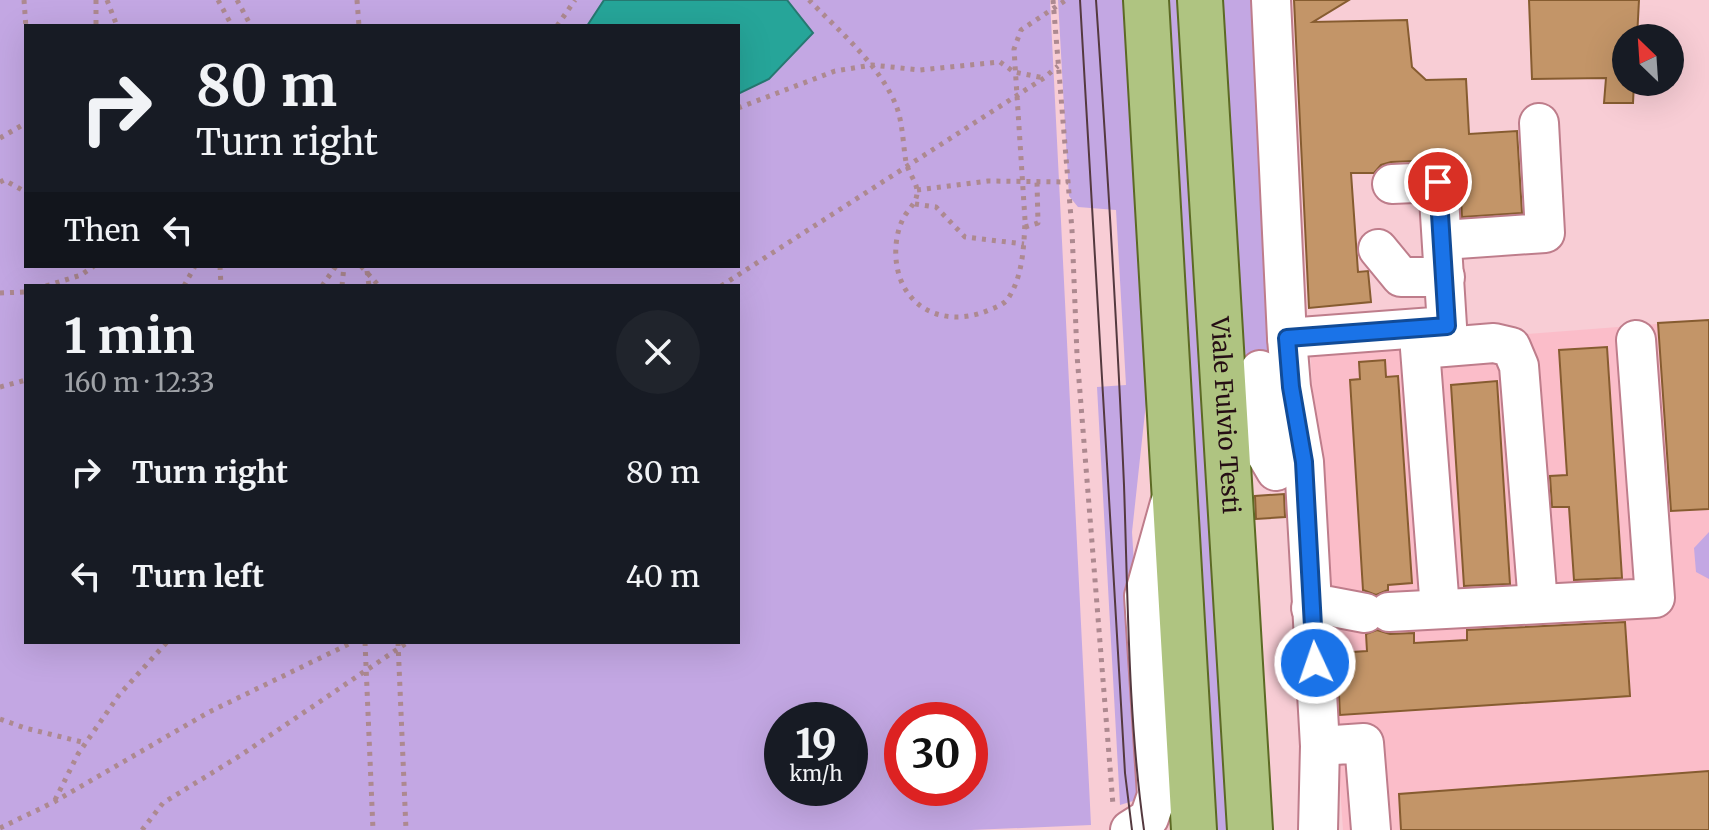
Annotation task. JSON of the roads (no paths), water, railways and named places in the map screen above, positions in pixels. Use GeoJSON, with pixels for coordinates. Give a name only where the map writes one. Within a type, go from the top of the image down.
{"type":"FeatureCollection","features":[{"type":"Feature","properties":{"kind":"main road"},"geometry":{"type":"LineString","coordinates":[[1146,0],[1194,830]]}},
{"type":"Feature","properties":{"kind":"main road","name":"Viale Fulvio Testi"},"geometry":{"type":"LineString","coordinates":[[1200,0],[1250,830]]}},
{"type":"Feature","properties":{"kind":"street"},"geometry":{"type":"LineString","coordinates":[[1271,0],[1287,338],[1280,418],[1266,454],[1276,471]]}},
{"type":"Feature","properties":{"kind":"street"},"geometry":{"type":"LineString","coordinates":[[1378,249],[1401,277],[1444,258],[1545,233],[1539,123]]}},
{"type":"Feature","properties":{"kind":"street"},"geometry":{"type":"LineString","coordinates":[[1287,338],[1447,326],[1438,182],[1392,184]]}},
{"type":"Feature","properties":{"kind":"street"},"geometry":{"type":"LineString","coordinates":[[1311,608],[1328,606],[1377,613],[1655,598],[1636,340]]}},
{"type":"Feature","properties":{"kind":"street"},"geometry":{"type":"LineString","coordinates":[[1440,609],[1420,349],[1494,343],[1511,347],[1519,366],[1538,604]]}},
{"type":"Feature","properties":{"kind":"street"},"geometry":{"type":"LineString","coordinates":[[1260,370],[1280,418],[1304,462],[1320,746],[1318,830]]}},
{"type":"Feature","properties":{"kind":"street"},"geometry":{"type":"LineString","coordinates":[[1122,822],[1149,818],[1157,795],[1144,596],[1174,488]]}},
{"type":"Feature","properties":{"kind":"street"},"geometry":{"type":"LineString","coordinates":[[1320,746],[1364,743],[1371,830]]}},
{"type":"Feature","properties":{"kind":"water"},"geometry":{"type":"Polygon","coordinates":[[[604,0],[787,0],[813,33],[769,79],[740,93],[740,24],[588,24],[604,0]]]}},
{"type":"Feature","properties":{"kind":"tram line"},"geometry":{"type":"LineString","coordinates":[[1080,0],[1125,773],[1132,830]]}},
{"type":"Feature","properties":{"kind":"tram line"},"geometry":{"type":"LineString","coordinates":[[1096,0],[1118,364],[1132,701],[1144,830]]}}]}
